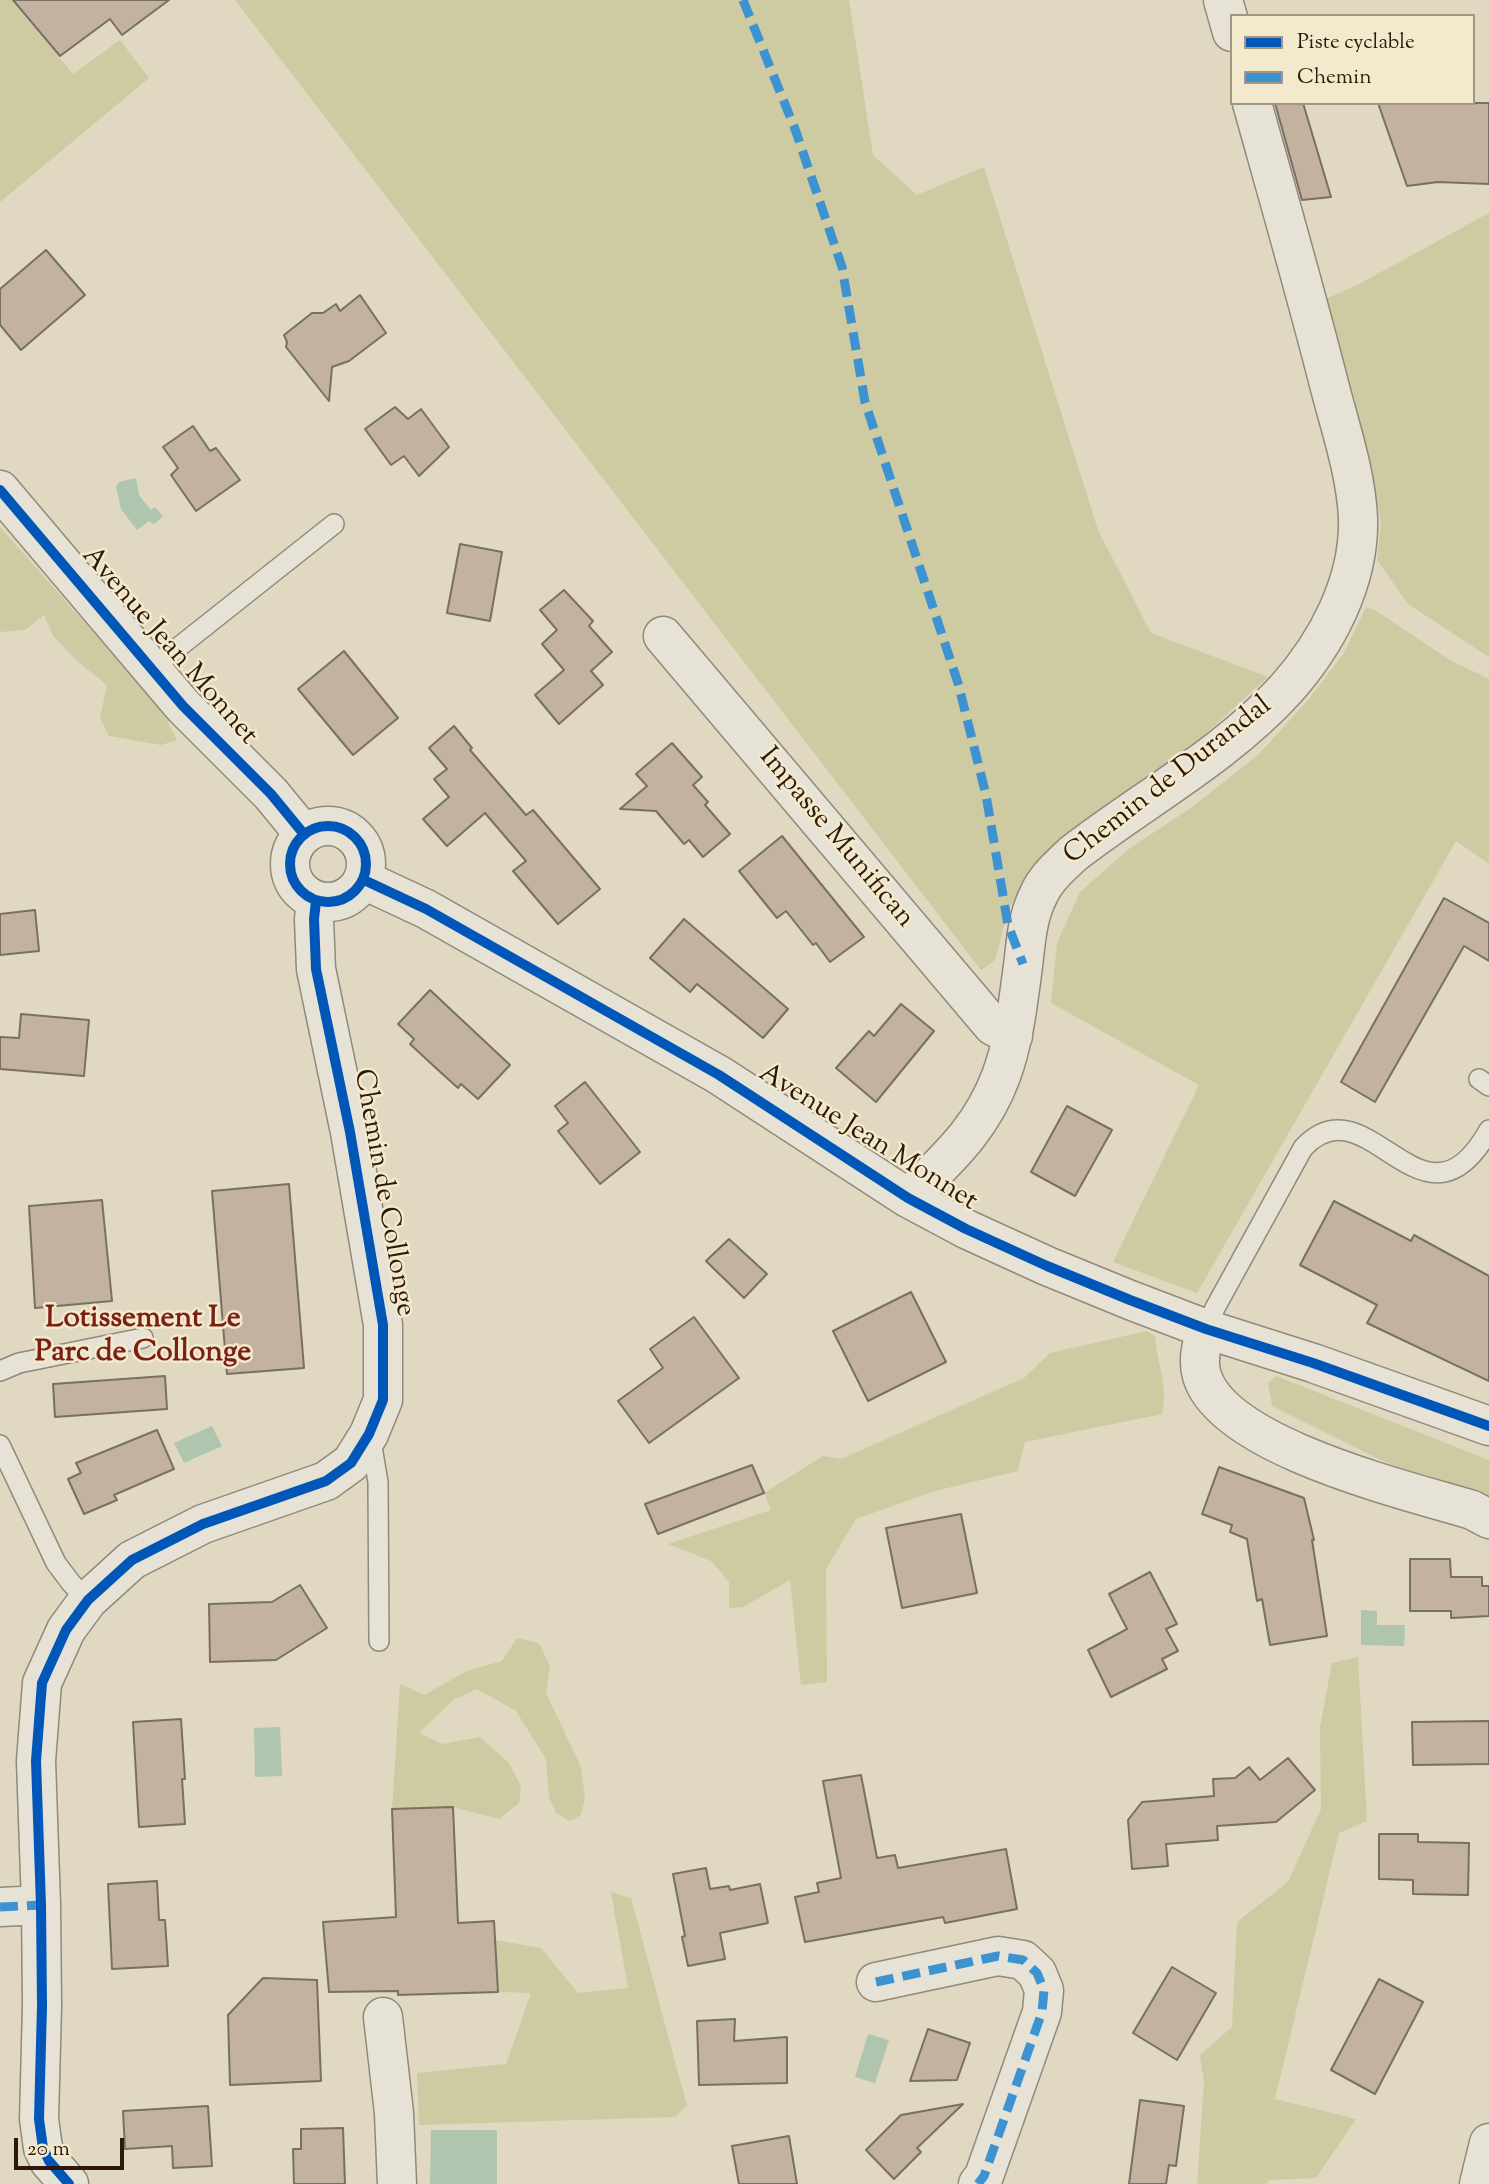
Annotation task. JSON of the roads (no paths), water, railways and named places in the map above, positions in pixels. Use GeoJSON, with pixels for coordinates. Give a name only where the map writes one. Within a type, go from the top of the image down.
{"type":"FeatureCollection","features":[{"type":"Feature","properties":{"kind":"street"},"geometry":{"type":"LineString","coordinates":[[1223,0],[1230,25]]}},
{"type":"Feature","properties":{"kind":"street","name":"Chemin de Durandal"},"geometry":{"type":"LineString","coordinates":[[908,1198],[961,1146],[978,1123],[1001,1077],[1013,1036],[1027,928],[1039,892],[1074,853],[1246,729],[1287,688],[1321,645],[1343,598],[1353,563],[1358,518],[1349,465],[1253,105]]}},
{"type":"Feature","properties":{"kind":"street","name":"Avenue Jean Monnet"},"geometry":{"type":"LineString","coordinates":[[0,490],[183,706],[271,794],[303,833]]}},
{"type":"Feature","properties":{"kind":"street","name":"Impasse Munifican"},"geometry":{"type":"LineString","coordinates":[[663,636],[993,1026],[1013,1036]]}},
{"type":"Feature","properties":{"kind":"street"},"geometry":{"type":"LineString","coordinates":[[323,825],[343,827],[359,840],[367,859],[364,880],[352,895],[335,902],[316,901],[298,889],[290,870],[291,850],[303,833],[323,825]]}},
{"type":"Feature","properties":{"kind":"street","name":"Avenue Jean Monnet"},"geometry":{"type":"LineString","coordinates":[[364,880],[426,909],[719,1075],[908,1198],[966,1228],[1047,1266],[1206,1329],[1313,1363],[1489,1426]]}},
{"type":"Feature","properties":{"kind":"street","name":"Chemin de Collonge"},"geometry":{"type":"LineString","coordinates":[[69,2184],[49,2161],[43,2148],[39,2119],[42,2006],[36,1761],[42,1683],[66,1630],[88,1600],[132,1560],[204,1524],[326,1480],[351,1463],[369,1434],[383,1400],[383,1325],[350,1132],[316,969],[316,901]]}},
{"type":"Feature","properties":{"kind":"street"},"geometry":{"type":"LineString","coordinates":[[1206,1329],[1200,1353],[1202,1376],[1218,1403],[1233,1418],[1312,1461],[1472,1510],[1489,1519]]}},
{"type":"Feature","properties":{"kind":"street"},"geometry":{"type":"LineString","coordinates":[[0,1907],[41,1905]]}},
{"type":"Feature","properties":{"kind":"street"},"geometry":{"type":"LineString","coordinates":[[876,1982],[998,1956],[1023,1960],[1037,1973],[1044,1990],[1042,2012],[984,2176],[978,2184]]}},
{"type":"Feature","properties":{"kind":"street"},"geometry":{"type":"LineString","coordinates":[[383,2017],[394,2113],[397,2184]]}},
{"type":"Feature","properties":{"kind":"street"},"geometry":{"type":"LineString","coordinates":[[1479,2184],[1489,2143]]}},
{"type":"Feature","properties":{"kind":"lane"},"geometry":{"type":"LineString","coordinates":[[151,669],[334,524]]}},
{"type":"Feature","properties":{"kind":"lane"},"geometry":{"type":"LineString","coordinates":[[1206,1329],[1303,1148],[1313,1137],[1327,1130],[1340,1130],[1368,1140],[1429,1174],[1443,1174],[1461,1167],[1477,1151],[1489,1130]]}},
{"type":"Feature","properties":{"kind":"lane"},"geometry":{"type":"LineString","coordinates":[[0,1371],[19,1363],[143,1338]]}},
{"type":"Feature","properties":{"kind":"lane"},"geometry":{"type":"LineString","coordinates":[[369,1434],[378,1482],[379,1641]]}},
{"type":"Feature","properties":{"kind":"lane"},"geometry":{"type":"LineString","coordinates":[[0,1446],[56,1563],[88,1600]]}},
{"type":"Feature","properties":{"kind":"district","name":"Lotissement Le Parc de Collonge"},"geometry":{"type":"Point","coordinates":[143,1338]}}]}
